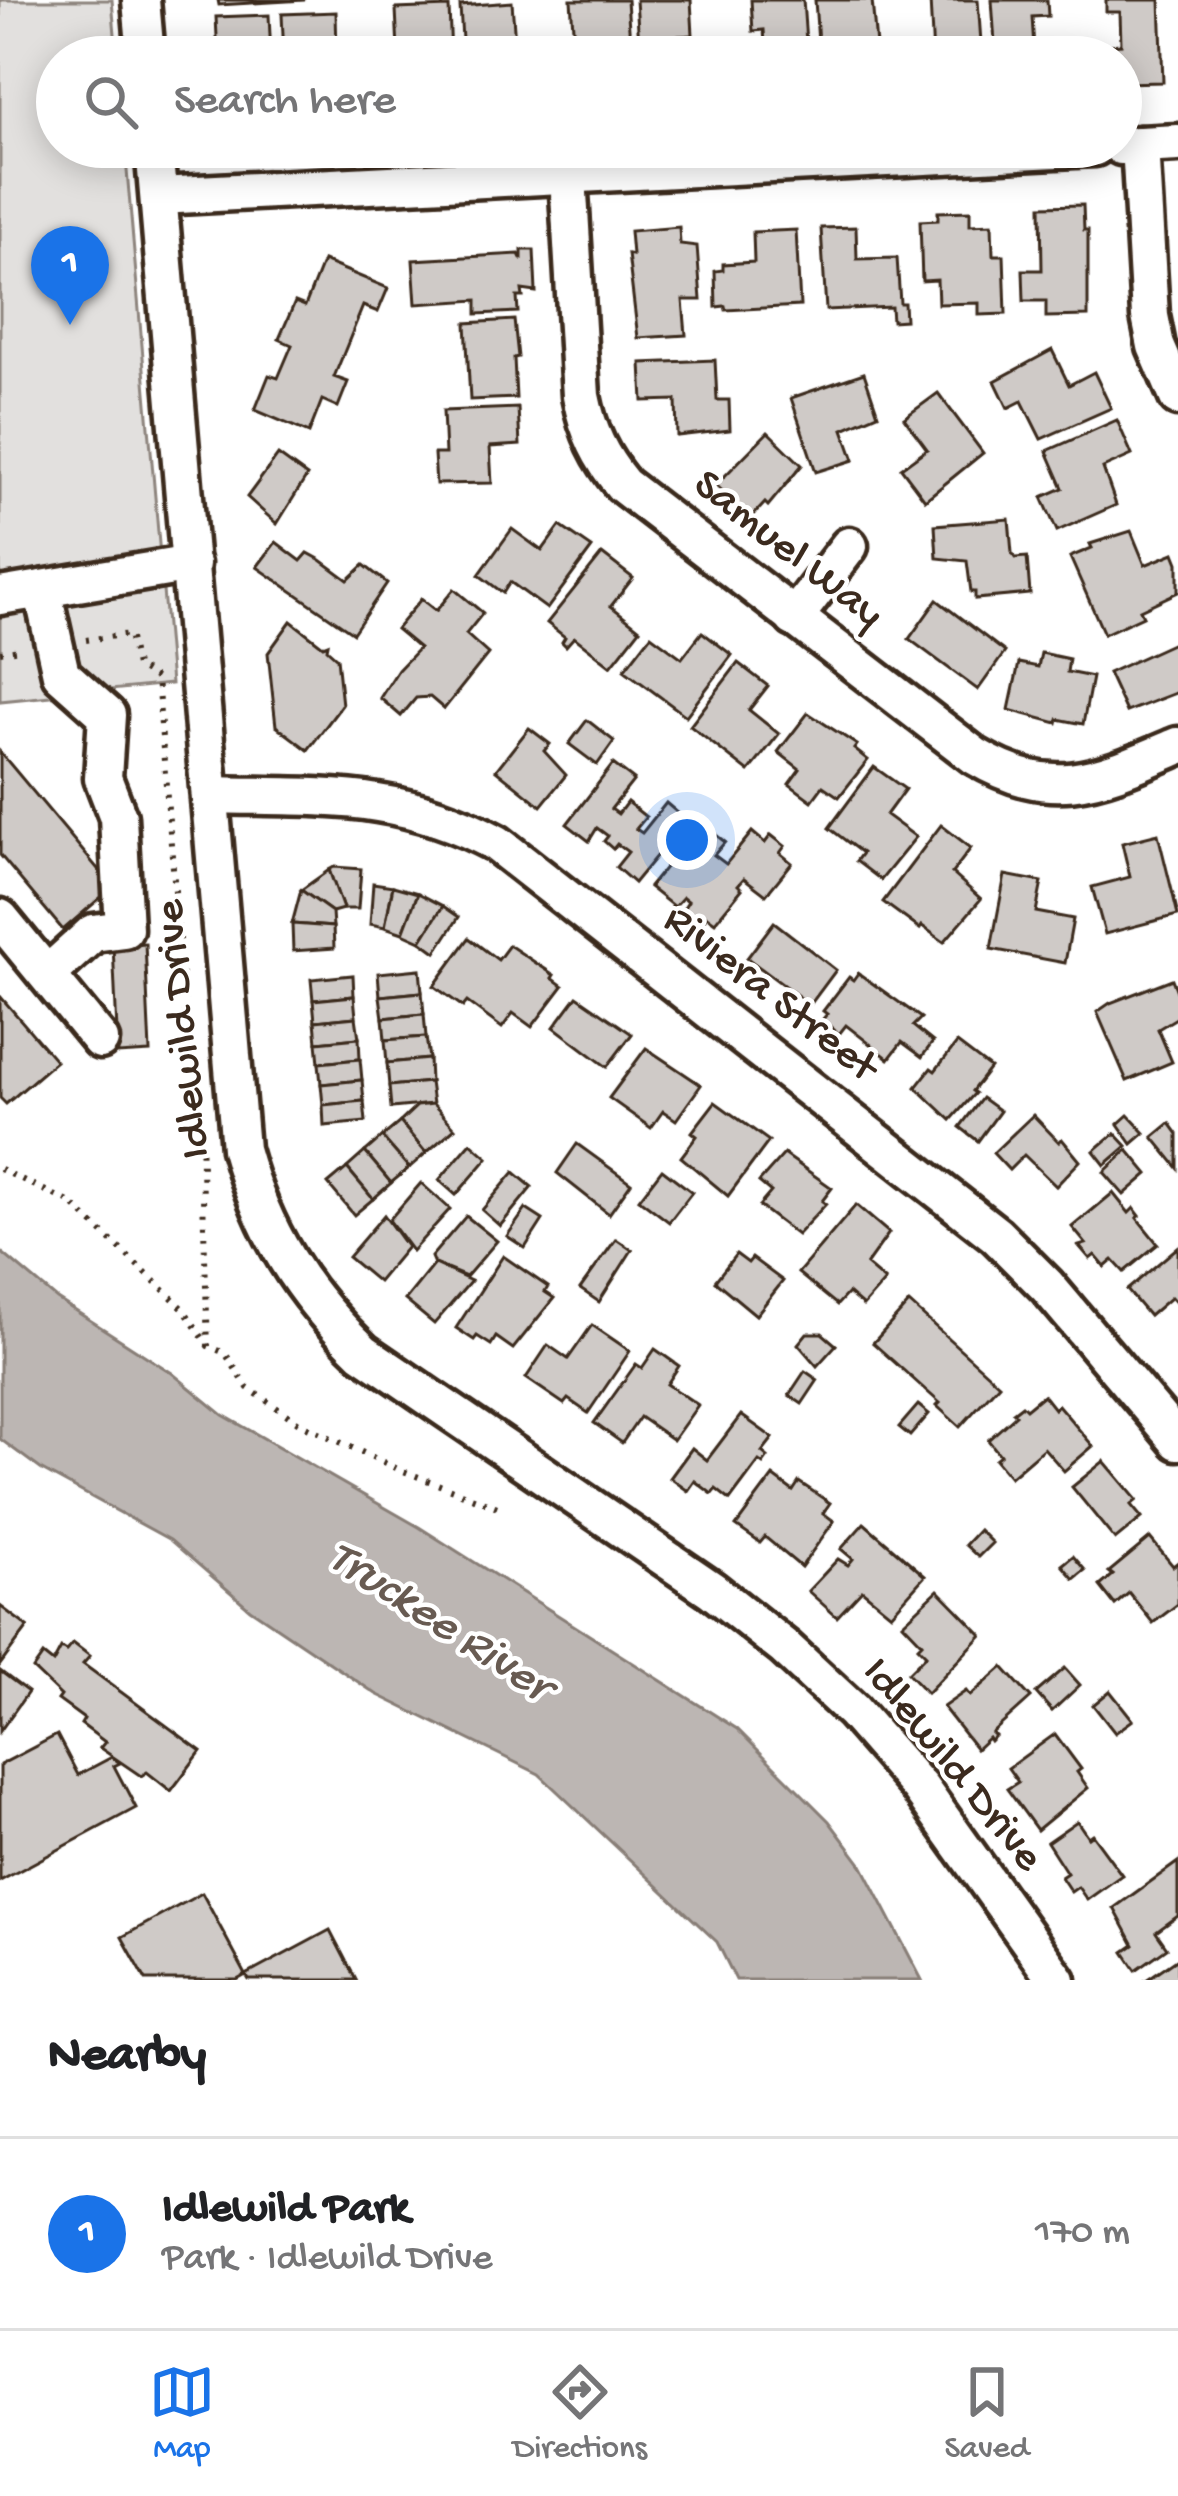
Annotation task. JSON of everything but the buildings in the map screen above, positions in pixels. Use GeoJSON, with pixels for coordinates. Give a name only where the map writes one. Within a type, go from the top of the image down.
{"type":"FeatureCollection","features":[{"type":"Feature","properties":{"kind":"street"},"geometry":{"type":"LineString","coordinates":[[141,0],[144,36]]}},
{"type":"Feature","properties":{"kind":"street"},"geometry":{"type":"LineString","coordinates":[[1142,144],[1178,143]]}},
{"type":"Feature","properties":{"kind":"street","name":"Idlewild Drive"},"geometry":{"type":"LineString","coordinates":[[156,168],[240,1149],[262,1217],[295,1277],[326,1317],[363,1352],[712,1590],[785,1648],[853,1712],[920,1788],[1057,1980]]}},
{"type":"Feature","properties":{"kind":"street"},"geometry":{"type":"LineString","coordinates":[[159,196],[713,168]]}},
{"type":"Feature","properties":{"kind":"street"},"geometry":{"type":"LineString","coordinates":[[1133,168],[1150,316],[1156,346],[1178,397]]}},
{"type":"Feature","properties":{"kind":"street","name":"Samuel Way"},"geometry":{"type":"LineString","coordinates":[[568,176],[580,396],[588,430],[623,485],[975,757],[1003,773],[1034,782],[1082,782],[1178,746]]}},
{"type":"Feature","properties":{"kind":"street"},"geometry":{"type":"LineString","coordinates":[[794,618],[849,546]]}},
{"type":"Feature","properties":{"kind":"street"},"geometry":{"type":"LineString","coordinates":[[0,596],[190,564]]}},
{"type":"Feature","properties":{"kind":"street"},"geometry":{"type":"LineString","coordinates":[[42,589],[61,674],[107,715],[103,778],[118,817],[124,928],[93,933],[49,974]]}},
{"type":"Feature","properties":{"kind":"street","name":"Riviera Street"},"geometry":{"type":"LineString","coordinates":[[212,795],[370,800],[416,808],[496,843],[996,1235],[1174,1428]]}},
{"type":"Feature","properties":{"kind":"street"},"geometry":{"type":"LineString","coordinates":[[0,918],[100,1040]]}},
{"type":"Feature","properties":{"kind":"path"},"geometry":{"type":"LineString","coordinates":[[82,640],[129,634],[136,666],[157,679],[186,1021],[200,1109],[208,1346]]}},
{"type":"Feature","properties":{"kind":"path"},"geometry":{"type":"LineString","coordinates":[[0,652],[33,647]]}},
{"type":"Feature","properties":{"kind":"path"},"geometry":{"type":"LineString","coordinates":[[0,1169],[71,1203],[184,1308],[208,1346],[225,1353],[248,1388],[299,1423],[398,1469],[505,1510]]}},
{"type":"Feature","properties":{"kind":"shaded area"},"geometry":{"type":"Polygon","coordinates":[[[0,0],[112,0],[115,36],[36,36],[36,168],[127,168],[171,684],[0,701],[0,0]]]}},
{"type":"Feature","properties":{"kind":"water","name":"Truckee River"},"geometry":{"type":"Polygon","coordinates":[[[0,1251],[57,1299],[172,1373],[223,1415],[419,1527],[737,1729],[829,1821],[862,1865],[922,1980],[736,1980],[717,1942],[539,1774],[376,1694],[250,1609],[170,1540],[42,1470],[0,1439],[0,1251]]]}},
{"type":"Feature","properties":{"kind":"place","name":"Idlewild Park"},"geometry":{"type":"Point","coordinates":[70,325]}}]}
